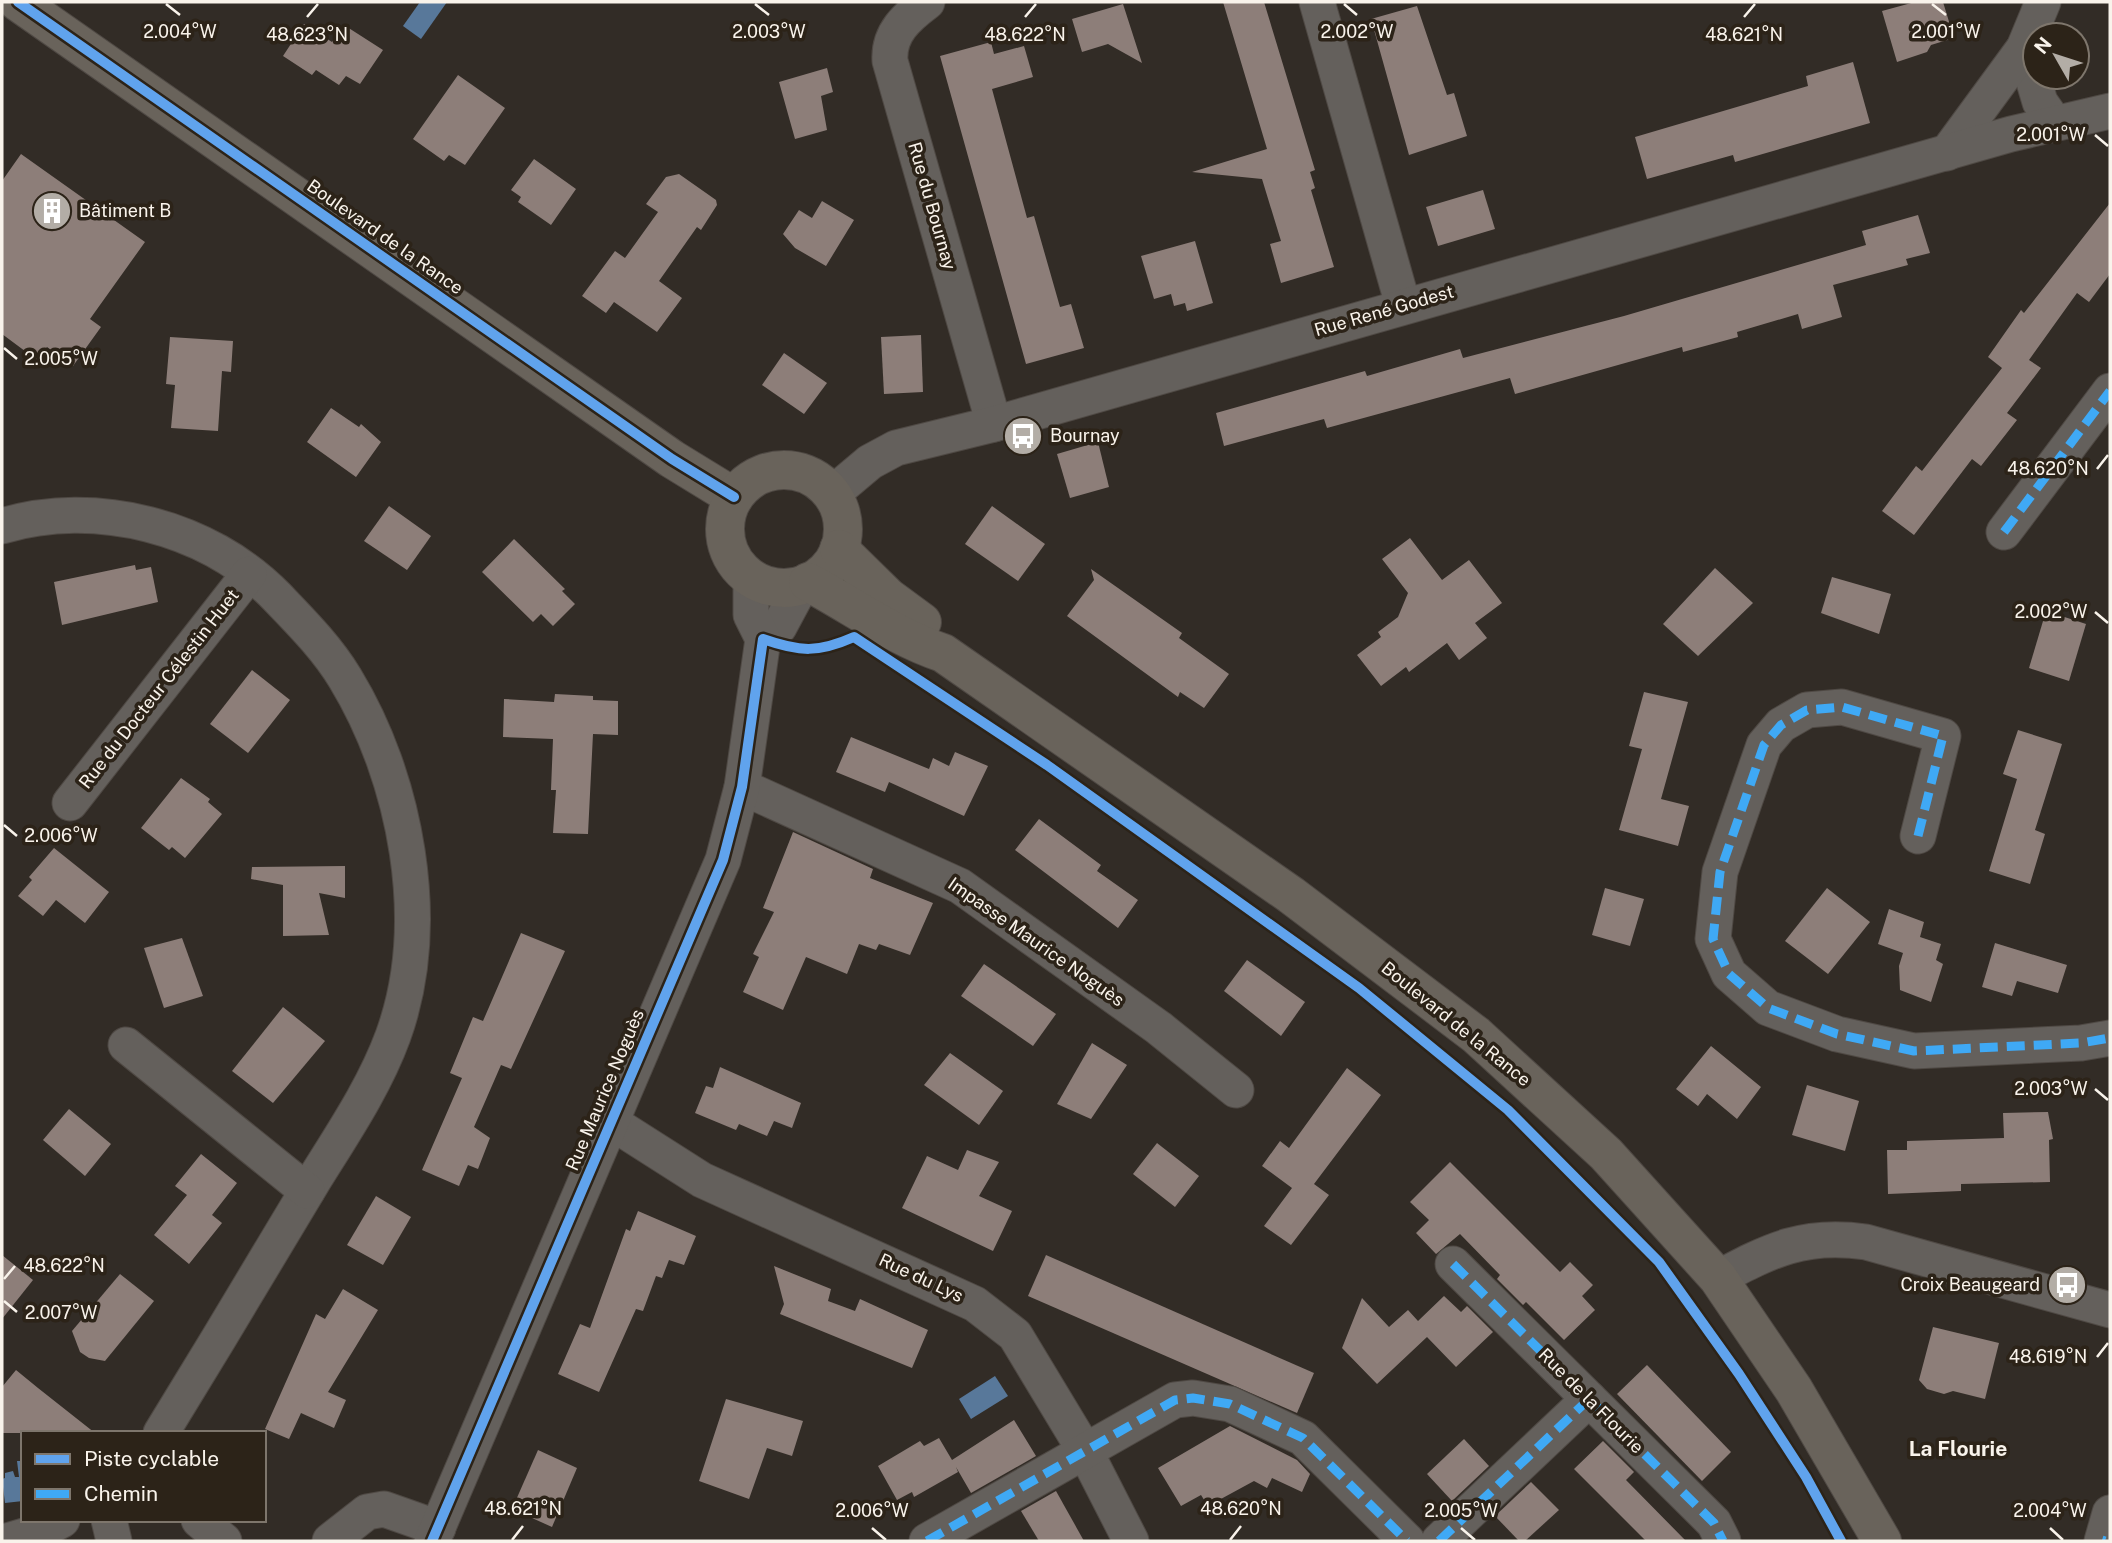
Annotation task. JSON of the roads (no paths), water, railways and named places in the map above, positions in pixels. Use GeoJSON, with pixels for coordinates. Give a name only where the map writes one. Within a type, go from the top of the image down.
{"type":"FeatureCollection","features":[{"type":"Feature","properties":{"kind":"main road","name":"Boulevard de la Rance"},"geometry":{"type":"LineString","coordinates":[[18,2],[672,459],[734,497]]}},
{"type":"Feature","properties":{"kind":"main road"},"geometry":{"type":"LineString","coordinates":[[782,470],[809,476],[832,494],[841,511],[843,530],[839,550],[828,568],[804,584],[784,588],[767,586],[751,578],[737,566],[726,541],[726,514],[734,497],[746,483],[763,473],[782,470]]}},
{"type":"Feature","properties":{"kind":"main road","name":"Boulevard de la Rance"},"geometry":{"type":"LineString","coordinates":[[839,550],[888,597],[923,623],[943,653]]}},
{"type":"Feature","properties":{"kind":"main road","name":"Boulevard de la Rance"},"geometry":{"type":"LineString","coordinates":[[804,584],[872,617],[911,642],[943,653],[1292,895],[1476,1035],[1606,1154],[1718,1278],[1794,1390],[1882,1541]]}},
{"type":"Feature","properties":{"kind":"street","name":"Rue du Bournay"},"geometry":{"type":"LineString","coordinates":[[927,2],[903,21],[889,46],[890,61],[994,424]]}},
{"type":"Feature","properties":{"kind":"street"},"geometry":{"type":"LineString","coordinates":[[1317,2],[1403,305]]}},
{"type":"Feature","properties":{"kind":"street"},"geometry":{"type":"LineString","coordinates":[[2035,21],[2043,2]]}},
{"type":"Feature","properties":{"kind":"street"},"geometry":{"type":"LineString","coordinates":[[1947,153],[2021,52]]}},
{"type":"Feature","properties":{"kind":"street"},"geometry":{"type":"LineString","coordinates":[[1999,82],[2011,134]]}},
{"type":"Feature","properties":{"kind":"street"},"geometry":{"type":"LineString","coordinates":[[2037,91],[2040,102],[2054,122]]}},
{"type":"Feature","properties":{"kind":"street","name":"Rue René Godest"},"geometry":{"type":"LineString","coordinates":[[832,494],[870,461],[896,448],[994,424],[1403,305],[2054,122],[2110,111]]}},
{"type":"Feature","properties":{"kind":"street"},"geometry":{"type":"LineString","coordinates":[[2004,532],[2110,391]]}},
{"type":"Feature","properties":{"kind":"street","name":"Rue du Docteur Célestin Huet"},"geometry":{"type":"LineString","coordinates":[[2,526],[28,518],[96,515],[158,526],[208,548],[249,574],[305,626],[344,676],[374,731],[395,786],[405,829],[412,904],[408,963],[396,1026],[371,1082],[162,1431]]}},
{"type":"Feature","properties":{"kind":"street","name":"Rue du Docteur Célestin Huet"},"geometry":{"type":"LineString","coordinates":[[70,803],[249,574]]}},
{"type":"Feature","properties":{"kind":"street","name":"Rue Maurice Noguès"},"geometry":{"type":"LineString","coordinates":[[435,1534],[723,860],[743,787],[763,639],[751,615],[751,578]]}},
{"type":"Feature","properties":{"kind":"street"},"geometry":{"type":"LineString","coordinates":[[763,639],[779,627],[804,584]]}},
{"type":"Feature","properties":{"kind":"street"},"geometry":{"type":"LineString","coordinates":[[1918,836],[1943,736],[1842,707],[1807,710],[1781,725],[1764,745],[1720,872],[1713,939],[1729,974],[1768,1008],[1837,1034],[1914,1051],[2068,1044],[2110,1038]]}},
{"type":"Feature","properties":{"kind":"street","name":"Impasse Maurice Noguès"},"geometry":{"type":"LineString","coordinates":[[743,787],[960,886],[1166,1033],[1236,1090]]}},
{"type":"Feature","properties":{"kind":"street"},"geometry":{"type":"LineString","coordinates":[[126,1045],[307,1191]]}},
{"type":"Feature","properties":{"kind":"street","name":"Rue du Lys"},"geometry":{"type":"LineString","coordinates":[[611,1122],[702,1180],[975,1304],[1014,1335],[1085,1451],[1131,1541]]}},
{"type":"Feature","properties":{"kind":"street"},"geometry":{"type":"LineString","coordinates":[[1718,1278],[1769,1250],[1814,1239],[1840,1238],[1866,1242],[2110,1310]]}},
{"type":"Feature","properties":{"kind":"street","name":"Rue de la Flourie"},"geometry":{"type":"LineString","coordinates":[[1453,1264],[1714,1523],[1723,1541]]}},
{"type":"Feature","properties":{"kind":"street"},"geometry":{"type":"LineString","coordinates":[[927,1541],[1175,1400],[1193,1398],[1230,1404],[1303,1438],[1407,1541]]}},
{"type":"Feature","properties":{"kind":"street"},"geometry":{"type":"LineString","coordinates":[[1439,1541],[1589,1399]]}},
{"type":"Feature","properties":{"kind":"street"},"geometry":{"type":"LineString","coordinates":[[330,1541],[367,1512],[384,1509],[435,1534]]}},
{"type":"Feature","properties":{"kind":"street"},"geometry":{"type":"LineString","coordinates":[[7,1541],[41,1531],[58,1522]]}},
{"type":"Feature","properties":{"kind":"street"},"geometry":{"type":"LineString","coordinates":[[109,1522],[114,1541]]}},
{"type":"Feature","properties":{"kind":"street"},"geometry":{"type":"LineString","coordinates":[[201,1522],[224,1541]]}},
{"type":"Feature","properties":{"kind":"water"},"geometry":{"type":"Polygon","coordinates":[[[420,2],[447,2],[421,39],[403,26],[420,2]]]}},
{"type":"Feature","properties":{"kind":"water"},"geometry":{"type":"Polygon","coordinates":[[[995,1376],[1008,1396],[971,1419],[959,1399],[995,1376]]]}},
{"type":"Feature","properties":{"kind":"water"},"geometry":{"type":"Polygon","coordinates":[[[17,1461],[21,1461],[21,1501],[5,1503],[2,1479],[5,1478],[5,1473],[13,1471],[15,1477],[19,1477],[17,1461]]]}},
{"type":"Feature","properties":{"kind":"place","name":"Bâtiment B"},"geometry":{"type":"Point","coordinates":[52,211]}},
{"type":"Feature","properties":{"kind":"place","name":"Bournay"},"geometry":{"type":"Point","coordinates":[1023,436]}},
{"type":"Feature","properties":{"kind":"place","name":"Croix Beaugeard"},"geometry":{"type":"Point","coordinates":[2067,1285]}},
{"type":"Feature","properties":{"kind":"district","name":"La Flourie"},"geometry":{"type":"Point","coordinates":[1958,1449]}}]}
